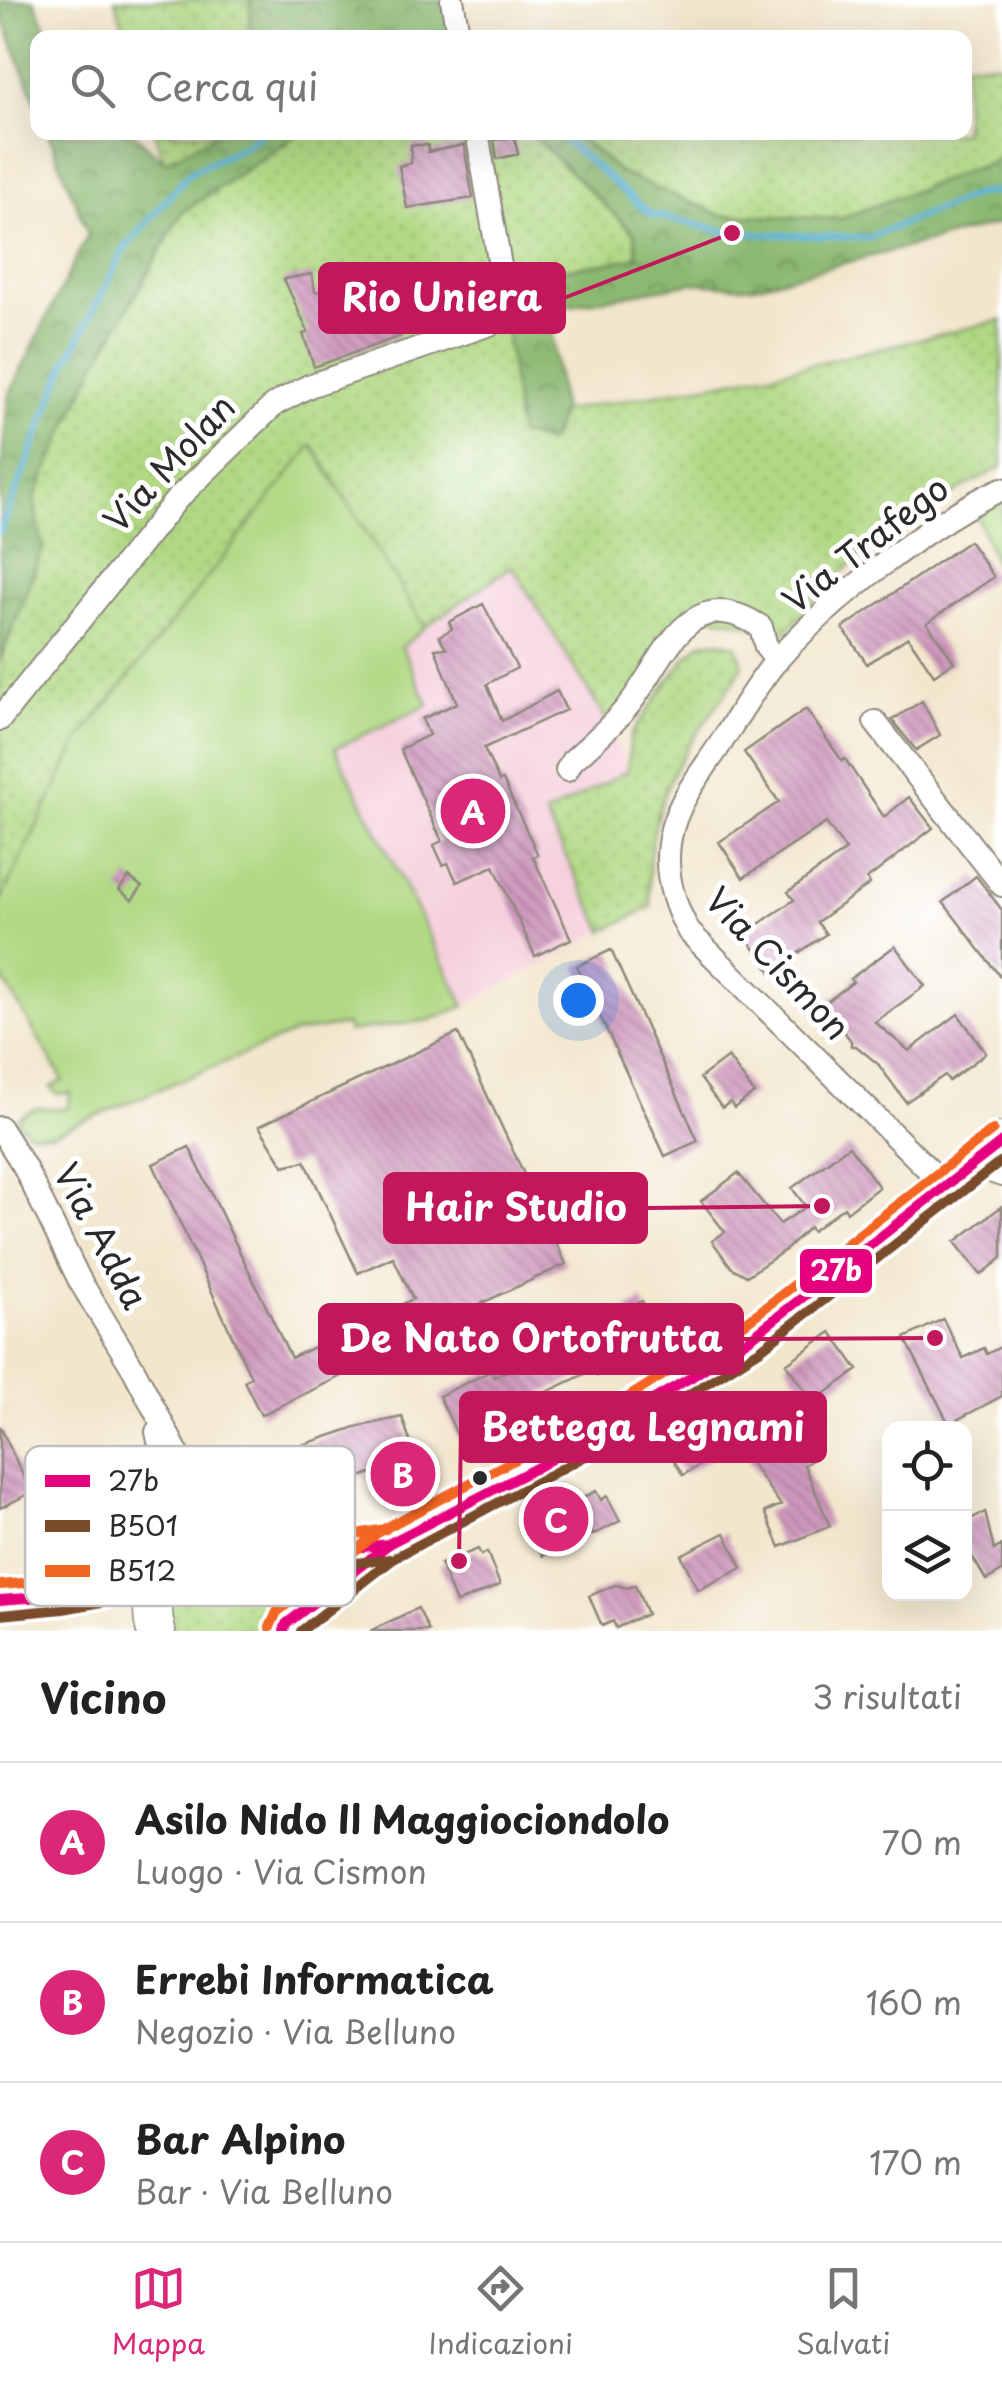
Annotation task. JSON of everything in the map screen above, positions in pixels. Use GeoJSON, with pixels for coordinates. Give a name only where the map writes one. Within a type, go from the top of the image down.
{"type":"FeatureCollection","features":[{"type":"Feature","properties":{"kind":"main road"},"geometry":{"type":"LineString","coordinates":[[355,1571],[388,1544],[536,1468],[690,1378],[981,1167]]}},
{"type":"Feature","properties":{"kind":"main road"},"geometry":{"type":"LineString","coordinates":[[355,1548],[388,1544]]}},
{"type":"Feature","properties":{"kind":"main road"},"geometry":{"type":"LineString","coordinates":[[0,1600],[25,1598]]}},
{"type":"Feature","properties":{"kind":"main road"},"geometry":{"type":"LineString","coordinates":[[106,1606],[155,1629]]}},
{"type":"Feature","properties":{"kind":"main road"},"geometry":{"type":"LineString","coordinates":[[285,1627],[311,1606]]}},
{"type":"Feature","properties":{"kind":"street"},"geometry":{"type":"LineString","coordinates":[[452,0],[458,30]]}},
{"type":"Feature","properties":{"kind":"street","name":"Via Molan"},"geometry":{"type":"LineString","coordinates":[[0,720],[178,498],[275,404],[309,386],[490,324],[505,295],[478,140]]}},
{"type":"Feature","properties":{"kind":"street","name":"Via Trafego"},"geometry":{"type":"LineString","coordinates":[[776,661],[864,581],[928,533],[1002,489]]}},
{"type":"Feature","properties":{"kind":"street"},"geometry":{"type":"LineString","coordinates":[[567,770],[631,703],[665,647],[687,624],[703,615],[725,610],[744,615],[761,627],[766,647],[776,661]]}},
{"type":"Feature","properties":{"kind":"street","name":"Via Cismon"},"geometry":{"type":"LineString","coordinates":[[776,661],[684,797],[672,830],[668,865],[672,901],[688,932],[981,1167]]}},
{"type":"Feature","properties":{"kind":"street"},"geometry":{"type":"LineString","coordinates":[[876,722],[1002,884]]}},
{"type":"Feature","properties":{"kind":"street","name":"Via Adda"},"geometry":{"type":"LineString","coordinates":[[0,1128],[24,1166],[80,1281],[138,1377],[174,1446]]}},
{"type":"Feature","properties":{"kind":"street","name":"Via Adda"},"geometry":{"type":"LineString","coordinates":[[138,1377],[160,1446]]}},
{"type":"Feature","properties":{"kind":"shaded area"},"geometry":{"type":"Polygon","coordinates":[[[512,565],[610,726],[628,771],[546,815],[604,931],[465,1006],[335,748],[427,705],[402,647],[512,565]]]}},
{"type":"Feature","properties":{"kind":"green space"},"geometry":{"type":"Polygon","coordinates":[[[0,0],[34,0],[47,30],[30,30],[30,88],[0,11],[0,0]]]}},
{"type":"Feature","properties":{"kind":"green space"},"geometry":{"type":"Polygon","coordinates":[[[115,0],[257,0],[254,30],[125,30],[115,0]]]}},
{"type":"Feature","properties":{"kind":"green space"},"geometry":{"type":"Polygon","coordinates":[[[251,0],[440,0],[452,30],[249,30],[251,0]]]}},
{"type":"Feature","properties":{"kind":"green space"},"geometry":{"type":"Polygon","coordinates":[[[972,63],[1002,63],[1002,158],[840,219],[720,215],[620,173],[583,140],[972,140],[972,63]]]}},
{"type":"Feature","properties":{"kind":"green space"},"geometry":{"type":"Polygon","coordinates":[[[51,140],[141,140],[165,162],[205,140],[289,140],[181,213],[92,372],[34,499],[43,548],[0,661],[0,475],[9,395],[88,234],[51,140]]]}},
{"type":"Feature","properties":{"kind":"green space"},"geometry":{"type":"Polygon","coordinates":[[[157,140],[205,140],[164,162],[157,140]]]}},
{"type":"Feature","properties":{"kind":"green space"},"geometry":{"type":"Polygon","coordinates":[[[537,140],[635,234],[637,258],[567,269],[505,295],[520,435],[549,442],[562,411],[777,372],[1002,320],[1002,467],[932,506],[867,551],[766,647],[761,627],[703,615],[610,726],[512,566],[425,627],[313,446],[79,740],[0,902],[0,661],[43,549],[34,499],[92,372],[182,213],[289,141],[537,140]]]}},
{"type":"Feature","properties":{"kind":"green space"},"geometry":{"type":"Polygon","coordinates":[[[537,140],[583,140],[620,173],[721,215],[840,219],[1002,158],[1002,223],[750,287],[693,283],[549,309],[562,411],[550,442],[519,435],[505,295],[567,269],[637,258],[635,234],[537,140]]]}},
{"type":"Feature","properties":{"kind":"green space"},"geometry":{"type":"Polygon","coordinates":[[[312,445],[425,627],[402,647],[428,705],[335,748],[465,1006],[429,1020],[348,1032],[346,1025],[295,1033],[52,1134],[30,1133],[18,1123],[19,1117],[36,1108],[67,1109],[71,1093],[57,1094],[50,1088],[63,1080],[0,974],[0,902],[79,740],[312,445]]]}},
{"type":"Feature","properties":{"kind":"green space"},"geometry":{"type":"Polygon","coordinates":[[[1002,499],[1002,581],[975,511],[1002,499]]]}},
{"type":"Feature","properties":{"kind":"green space"},"geometry":{"type":"Polygon","coordinates":[[[720,641],[737,646],[743,665],[686,750],[667,786],[651,846],[651,907],[604,931],[545,815],[627,771],[631,735],[667,683],[701,643],[720,641]]]}},
{"type":"Feature","properties":{"kind":"green space"},"geometry":{"type":"Polygon","coordinates":[[[170,1606],[270,1606],[265,1631],[175,1631],[170,1606]]]}},
{"type":"Feature","properties":{"kind":"building"},"geometry":{"type":"Polygon","coordinates":[[[494,140],[515,140],[518,154],[497,159],[494,140]]]}},
{"type":"Feature","properties":{"kind":"building"},"geometry":{"type":"Polygon","coordinates":[[[411,145],[428,145],[428,152],[464,145],[473,198],[407,208],[399,166],[411,163],[411,145]]]}},
{"type":"Feature","properties":{"kind":"building"},"geometry":{"type":"Polygon","coordinates":[[[312,274],[315,291],[391,307],[401,336],[314,367],[303,334],[308,332],[284,279],[312,274]]]}},
{"type":"Feature","properties":{"kind":"building"},"geometry":{"type":"Polygon","coordinates":[[[969,541],[994,577],[927,623],[954,662],[934,675],[908,637],[867,664],[843,628],[969,541]]]}},
{"type":"Feature","properties":{"kind":"building"},"geometry":{"type":"Polygon","coordinates":[[[483,604],[517,668],[487,684],[502,721],[557,691],[566,710],[484,748],[538,855],[533,857],[571,939],[535,956],[494,866],[457,882],[448,863],[443,865],[434,845],[442,841],[400,749],[429,735],[422,719],[457,703],[435,649],[446,648],[439,636],[452,629],[449,622],[483,604]]]}},
{"type":"Feature","properties":{"kind":"building"},"geometry":{"type":"Polygon","coordinates":[[[922,701],[940,735],[916,750],[892,720],[922,701]]]}},
{"type":"Feature","properties":{"kind":"building"},"geometry":{"type":"Polygon","coordinates":[[[806,709],[884,817],[909,797],[933,828],[867,879],[870,884],[817,922],[826,934],[771,972],[744,934],[794,900],[788,892],[846,850],[826,823],[743,878],[719,842],[779,802],[744,752],[806,709]]]}},
{"type":"Feature","properties":{"kind":"building"},"geometry":{"type":"Polygon","coordinates":[[[976,876],[1002,910],[1002,979],[943,902],[976,876]]]}},
{"type":"Feature","properties":{"kind":"building"},"geometry":{"type":"Polygon","coordinates":[[[129,877],[142,887],[132,900],[119,890],[129,877]]]}},
{"type":"Feature","properties":{"kind":"building"},"geometry":{"type":"Polygon","coordinates":[[[895,946],[925,986],[875,1022],[909,1051],[958,1014],[986,1053],[949,1081],[945,1075],[906,1102],[878,1064],[851,1046],[824,1004],[895,946]]]}},
{"type":"Feature","properties":{"kind":"building"},"geometry":{"type":"Polygon","coordinates":[[[611,950],[698,1141],[665,1156],[577,966],[611,950]]]}},
{"type":"Feature","properties":{"kind":"building"},"geometry":{"type":"Polygon","coordinates":[[[458,1033],[566,1264],[403,1340],[405,1345],[261,1415],[244,1381],[251,1377],[153,1164],[189,1147],[291,1358],[413,1299],[393,1257],[358,1273],[305,1161],[284,1166],[259,1126],[458,1033]]]}},
{"type":"Feature","properties":{"kind":"building"},"geometry":{"type":"Polygon","coordinates":[[[728,1057],[754,1093],[734,1108],[730,1102],[722,1108],[700,1078],[728,1057]]]}},
{"type":"Feature","properties":{"kind":"building"},"geometry":{"type":"Polygon","coordinates":[[[849,1146],[879,1187],[847,1212],[844,1207],[812,1231],[809,1227],[788,1248],[747,1276],[732,1268],[712,1241],[725,1232],[701,1201],[738,1173],[780,1224],[806,1207],[792,1188],[849,1146]]]}},
{"type":"Feature","properties":{"kind":"building"},"geometry":{"type":"Polygon","coordinates":[[[1002,1206],[1002,1258],[981,1275],[955,1242],[1002,1206]]]}},
{"type":"Feature","properties":{"kind":"building"},"geometry":{"type":"Polygon","coordinates":[[[642,1301],[662,1339],[597,1376],[593,1370],[511,1409],[514,1415],[460,1441],[439,1396],[491,1371],[494,1377],[530,1360],[525,1349],[545,1339],[549,1349],[575,1336],[578,1339],[642,1301]]]}},
{"type":"Feature","properties":{"kind":"building"},"geometry":{"type":"Polygon","coordinates":[[[943,1319],[963,1358],[984,1348],[987,1354],[1002,1346],[1002,1396],[955,1421],[947,1421],[905,1338],[943,1319]]]}},
{"type":"Feature","properties":{"kind":"building"},"geometry":{"type":"Polygon","coordinates":[[[831,1332],[858,1370],[813,1402],[786,1364],[831,1332]]]}},
{"type":"Feature","properties":{"kind":"building"},"geometry":{"type":"Polygon","coordinates":[[[697,1406],[724,1450],[683,1475],[656,1432],[697,1406]]]}},
{"type":"Feature","properties":{"kind":"building"},"geometry":{"type":"Polygon","coordinates":[[[402,1417],[416,1459],[355,1478],[355,1446],[299,1446],[402,1417]]]}},
{"type":"Feature","properties":{"kind":"building"},"geometry":{"type":"Polygon","coordinates":[[[0,1426],[25,1480],[25,1496],[0,1508],[0,1426]]]}},
{"type":"Feature","properties":{"kind":"building"},"geometry":{"type":"Polygon","coordinates":[[[791,1432],[812,1460],[804,1465],[830,1526],[780,1547],[765,1512],[781,1505],[747,1458],[773,1439],[776,1443],[791,1432]]]}},
{"type":"Feature","properties":{"kind":"building"},"geometry":{"type":"Polygon","coordinates":[[[596,1491],[601,1500],[607,1496],[620,1521],[593,1535],[590,1531],[543,1556],[532,1535],[540,1531],[535,1523],[596,1491]]]}},
{"type":"Feature","properties":{"kind":"building"},"geometry":{"type":"Polygon","coordinates":[[[985,1512],[994,1550],[1002,1545],[1002,1571],[986,1580],[972,1556],[972,1518],[985,1512]]]}},
{"type":"Feature","properties":{"kind":"building"},"geometry":{"type":"Polygon","coordinates":[[[725,1533],[742,1568],[698,1590],[681,1555],[725,1533]]]}},
{"type":"Feature","properties":{"kind":"building"},"geometry":{"type":"Polygon","coordinates":[[[478,1549],[481,1555],[487,1552],[500,1585],[456,1603],[440,1564],[478,1549]]]}},
{"type":"Feature","properties":{"kind":"building"},"geometry":{"type":"Polygon","coordinates":[[[615,1585],[635,1585],[647,1614],[616,1628],[613,1621],[602,1626],[589,1596],[615,1585]]]}},
{"type":"Feature","properties":{"kind":"building"},"geometry":{"type":"Polygon","coordinates":[[[418,1608],[429,1631],[370,1631],[418,1608]]]}},
{"type":"Feature","properties":{"kind":"waterway"},"geometry":{"type":"LineString","coordinates":[[0,532],[67,362],[125,248],[190,172],[252,140]]}},
{"type":"Feature","properties":{"kind":"waterway"},"geometry":{"type":"LineString","coordinates":[[564,140],[650,214],[732,233],[867,238],[977,194],[1002,191]]}},
{"type":"Feature","properties":{"kind":"transit line","name":"B512"},"geometry":{"type":"LineString","coordinates":[[355,1551],[380,1531],[608,1410],[744,1324],[993,1130]]}},
{"type":"Feature","properties":{"kind":"transit line","name":"27b"},"geometry":{"type":"LineString","coordinates":[[355,1548],[388,1544],[536,1468],[690,1378],[753,1336],[1002,1142]]}},
{"type":"Feature","properties":{"kind":"transit line","name":"B501"},"geometry":{"type":"LineString","coordinates":[[355,1589],[396,1557],[623,1436],[761,1349],[1002,1161]]}},
{"type":"Feature","properties":{"kind":"transit line","name":"B512"},"geometry":{"type":"LineString","coordinates":[[355,1534],[386,1529]]}},
{"type":"Feature","properties":{"kind":"transit line","name":"27b"},"geometry":{"type":"LineString","coordinates":[[355,1570],[389,1544]]}},
{"type":"Feature","properties":{"kind":"transit line","name":"B501"},"geometry":{"type":"LineString","coordinates":[[355,1563],[390,1559]]}},
{"type":"Feature","properties":{"kind":"transit line","name":"B512"},"geometry":{"type":"LineString","coordinates":[[0,1585],[25,1583]]}},
{"type":"Feature","properties":{"kind":"transit line","name":"27b"},"geometry":{"type":"LineString","coordinates":[[0,1600],[25,1598]]}},
{"type":"Feature","properties":{"kind":"transit line","name":"B501"},"geometry":{"type":"LineString","coordinates":[[1,1615],[80,1606]]}},
{"type":"Feature","properties":{"kind":"transit line","name":"B512"},"geometry":{"type":"LineString","coordinates":[[270,1627],[285,1606]]}},
{"type":"Feature","properties":{"kind":"transit line","name":"27b"},"geometry":{"type":"LineString","coordinates":[[284,1631],[286,1624],[309,1606]]}},
{"type":"Feature","properties":{"kind":"transit line","name":"B501"},"geometry":{"type":"LineString","coordinates":[[301,1631],[333,1606]]}},
{"type":"Feature","properties":{"kind":"place","name":"Rio Uniera"},"geometry":{"type":"Point","coordinates":[732,233]}},
{"type":"Feature","properties":{"kind":"place","name":"Asilo Nido Il Maggiociondolo"},"geometry":{"type":"Point","coordinates":[473,811]}},
{"type":"Feature","properties":{"kind":"place","name":"Hair Studio"},"geometry":{"type":"Point","coordinates":[822,1206]}},
{"type":"Feature","properties":{"kind":"place","name":"De Nato Ortofrutta"},"geometry":{"type":"Point","coordinates":[935,1338]}},
{"type":"Feature","properties":{"kind":"place","name":"Errebi Informatica"},"geometry":{"type":"Point","coordinates":[403,1474]}},
{"type":"Feature","properties":{"kind":"place","name":"Bar Alpino"},"geometry":{"type":"Point","coordinates":[556,1519]}},
{"type":"Feature","properties":{"kind":"place","name":"Bettega Legnami"},"geometry":{"type":"Point","coordinates":[459,1561]}}]}
